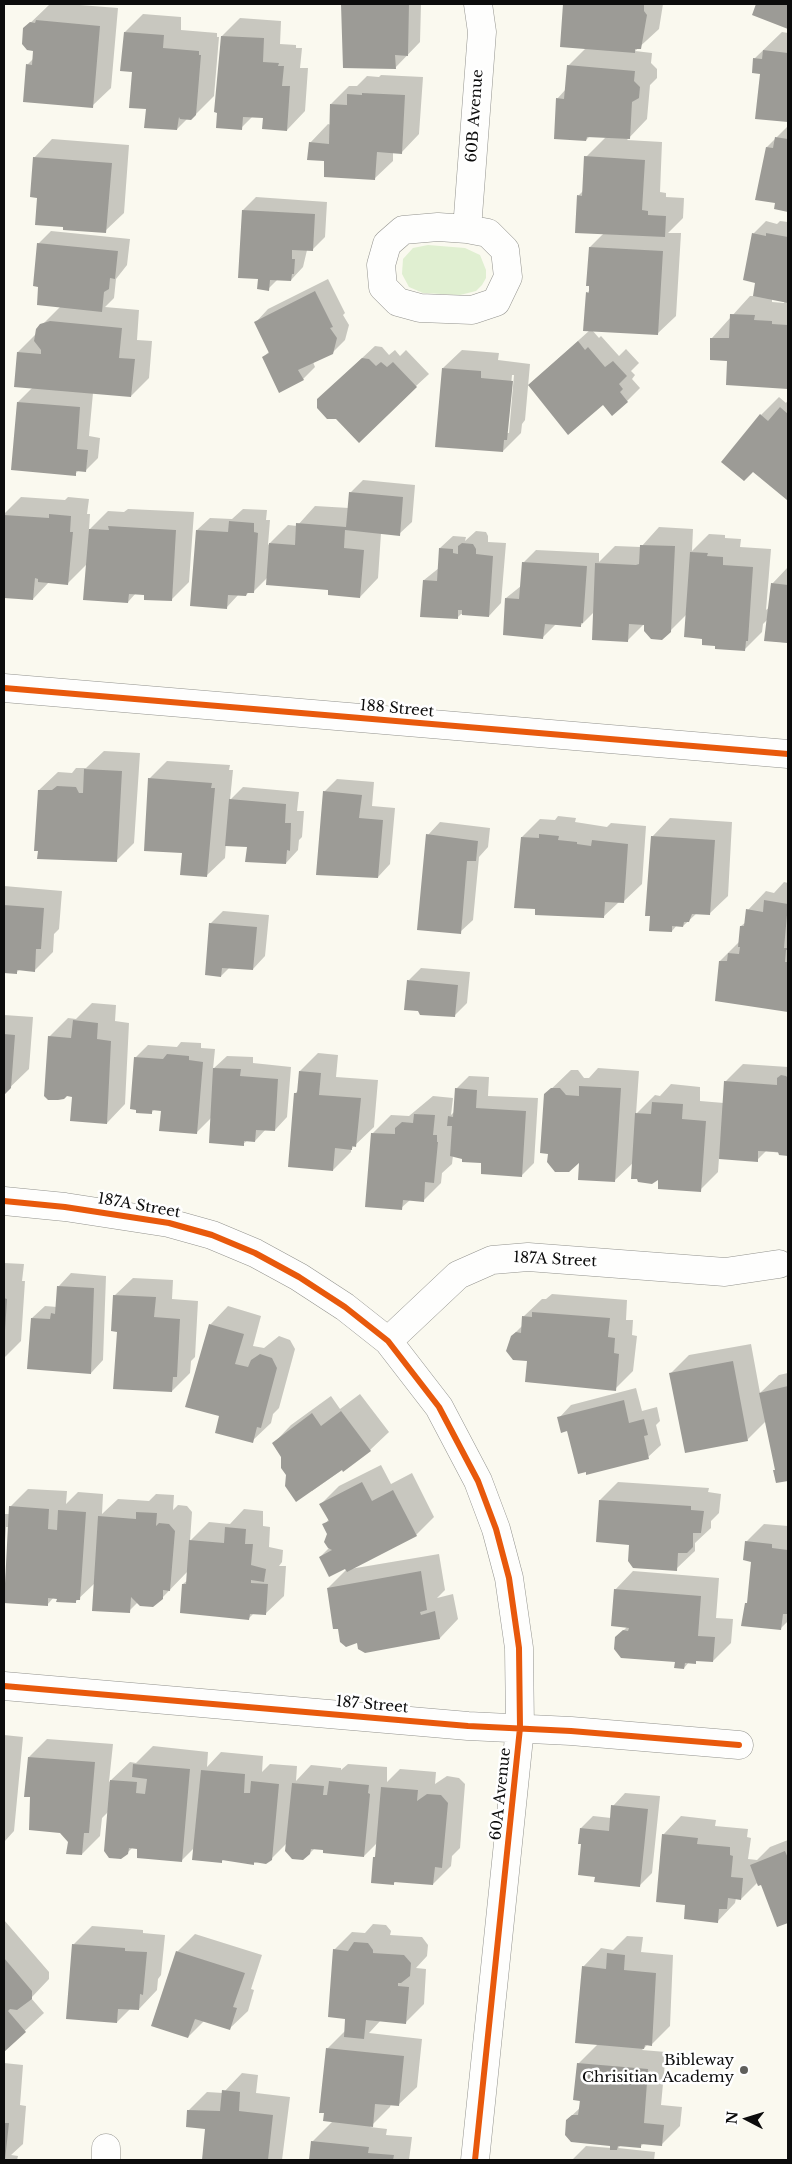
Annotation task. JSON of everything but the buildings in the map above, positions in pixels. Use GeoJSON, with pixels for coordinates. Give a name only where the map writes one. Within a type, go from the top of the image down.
{"type":"FeatureCollection","features":[{"type":"Feature","properties":{"kind":"street","name":"60B Avenue"},"geometry":{"type":"LineString","coordinates":[[467,229],[482,32],[478,4]]}},
{"type":"Feature","properties":{"kind":"street"},"geometry":{"type":"LineString","coordinates":[[438,227],[467,229],[488,233],[505,250],[508,277],[496,302],[472,310],[420,308],[398,302],[383,287],[381,265],[387,244],[403,230],[438,227]]}},
{"type":"Feature","properties":{"kind":"street","name":"188 Street"},"geometry":{"type":"LineString","coordinates":[[4,688],[788,754]]}},
{"type":"Feature","properties":{"kind":"street","name":"187A Street"},"geometry":{"type":"LineString","coordinates":[[4,1201],[65,1207],[169,1222],[212,1235],[255,1253],[300,1277],[345,1307],[388,1341],[458,1275],[492,1260],[528,1256],[725,1272],[779,1264]]}},
{"type":"Feature","properties":{"kind":"street","name":"60A Avenue"},"geometry":{"type":"LineString","coordinates":[[388,1341],[443,1414],[478,1481],[496,1529],[509,1578],[519,1648],[520,1728],[475,2160]]}},
{"type":"Feature","properties":{"kind":"street","name":"187 Street"},"geometry":{"type":"LineString","coordinates":[[4,1686],[468,1726],[520,1728],[739,1745]]}},
{"type":"Feature","properties":{"kind":"green space"},"geometry":{"type":"Polygon","coordinates":[[[428,245],[465,248],[480,255],[486,270],[486,278],[482,285],[476,291],[460,295],[423,293],[409,287],[402,274],[403,259],[413,248],[428,245]]]}},
{"type":"Feature","properties":{"kind":"cycle path"},"geometry":{"type":"LineString","coordinates":[[4,688],[788,754]]}},
{"type":"Feature","properties":{"kind":"cycle path"},"geometry":{"type":"LineString","coordinates":[[4,1201],[65,1207],[169,1223],[212,1235],[255,1253],[299,1277],[345,1307],[388,1341],[439,1407],[478,1481],[496,1529],[509,1578],[519,1648],[520,1728],[475,2160]]}},
{"type":"Feature","properties":{"kind":"cycle path"},"geometry":{"type":"LineString","coordinates":[[4,1686],[468,1726],[571,1731],[739,1745]]}},
{"type":"Feature","properties":{"kind":"place","name":"Bibleway Chrisitian Academy"},"geometry":{"type":"Point","coordinates":[744,2070]}}]}
